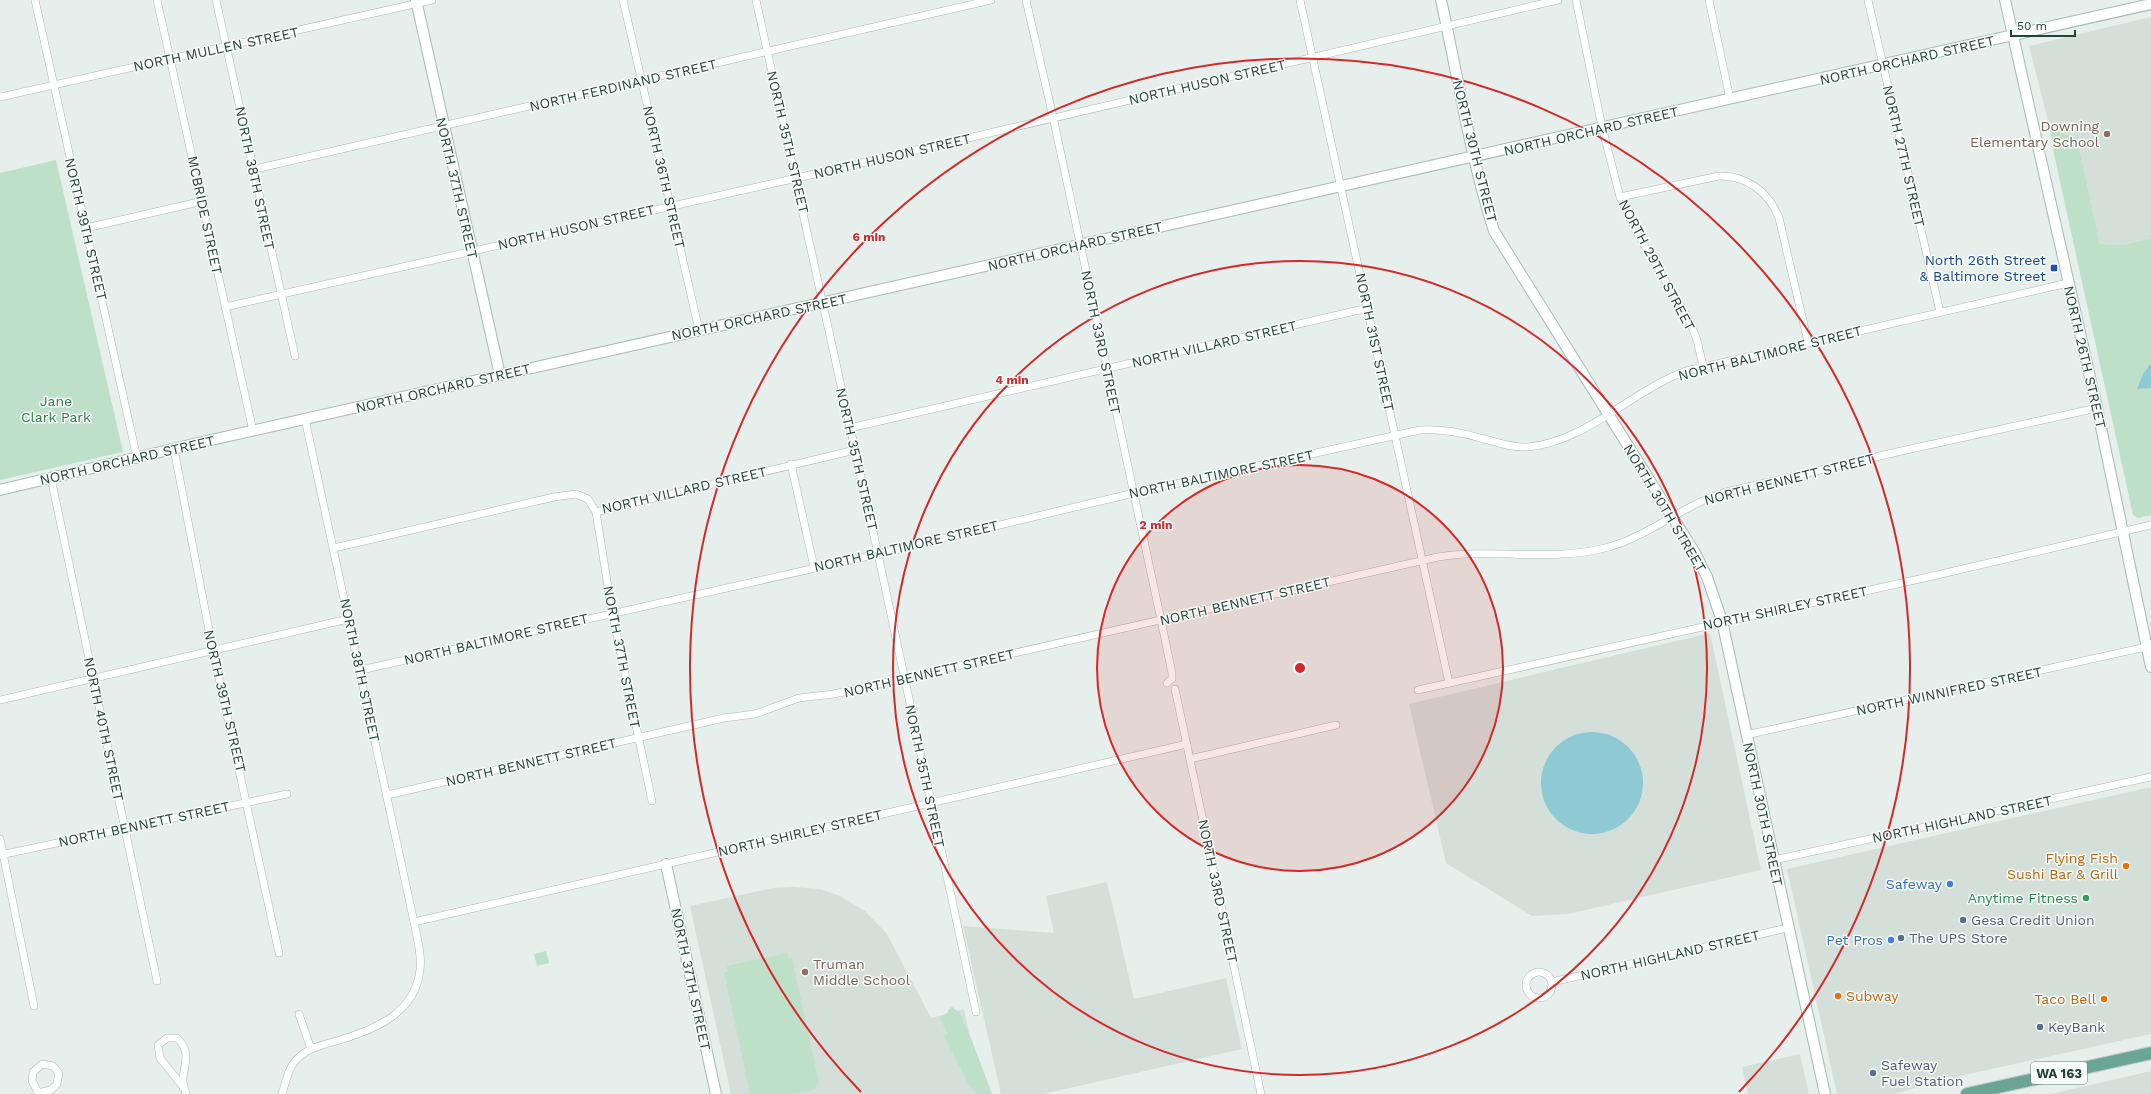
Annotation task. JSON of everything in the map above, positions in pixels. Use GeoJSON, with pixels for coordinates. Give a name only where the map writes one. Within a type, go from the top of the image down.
{"type":"FeatureCollection","features":[{"type":"Feature","properties":{"kind":"main road","name":"WA 163"},"geometry":{"type":"LineString","coordinates":[[1971,1094],[2151,1052]]}},
{"type":"Feature","properties":{"kind":"street","name":"NORTH 39TH STREET"},"geometry":{"type":"LineString","coordinates":[[35,0],[137,458]]}},
{"type":"Feature","properties":{"kind":"street","name":"MCBRIDE STREET"},"geometry":{"type":"LineString","coordinates":[[157,0],[253,431]]}},
{"type":"Feature","properties":{"kind":"street","name":"NORTH 38TH STREET"},"geometry":{"type":"LineString","coordinates":[[216,0],[255,169],[280,293],[295,356]]}},
{"type":"Feature","properties":{"kind":"street","name":"NORTH MULLEN STREET"},"geometry":{"type":"LineString","coordinates":[[0,97],[226,47],[416,2],[432,0]]}},
{"type":"Feature","properties":{"kind":"street","name":"NORTH 36TH STREET"},"geometry":{"type":"LineString","coordinates":[[623,0],[699,330]]}},
{"type":"Feature","properties":{"kind":"street","name":"NORTH 35TH STREET"},"geometry":{"type":"LineString","coordinates":[[756,0],[797,178],[976,1012]]}},
{"type":"Feature","properties":{"kind":"street","name":"NORTH FERDINAND STREET"},"geometry":{"type":"LineString","coordinates":[[255,169],[991,0]]}},
{"type":"Feature","properties":{"kind":"street","name":"NORTH 33RD STREET"},"geometry":{"type":"LineString","coordinates":[[1026,0],[1054,117],[1172,673],[1172,679],[1167,683]]}},
{"type":"Feature","properties":{"kind":"street","name":"NORTH 31ST STREET"},"geometry":{"type":"LineString","coordinates":[[1300,0],[1449,683]]}},
{"type":"Feature","properties":{"kind":"street","name":"NORTH 30TH STREET"},"geometry":{"type":"LineString","coordinates":[[1441,0],[1474,157],[1494,231],[1703,568],[1722,621],[1825,1094]]}},
{"type":"Feature","properties":{"kind":"street","name":"NORTH HUSON STREET"},"geometry":{"type":"LineString","coordinates":[[225,307],[280,293],[797,178],[1558,0]]}},
{"type":"Feature","properties":{"kind":"street","name":"NORTH 29TH STREET"},"geometry":{"type":"LineString","coordinates":[[1576,0],[1602,127],[1620,197],[1637,233],[1690,322],[1697,340],[1703,366]]}},
{"type":"Feature","properties":{"kind":"street"},"geometry":{"type":"LineString","coordinates":[[1709,0],[1730,99]]}},
{"type":"Feature","properties":{"kind":"street","name":"NORTH 27TH STREET"},"geometry":{"type":"LineString","coordinates":[[1868,0],[1940,312]]}},
{"type":"Feature","properties":{"kind":"street","name":"NORTH 26TH STREET"},"geometry":{"type":"LineString","coordinates":[[2005,0],[2097,408],[2149,647],[2151,667]]}},
{"type":"Feature","properties":{"kind":"street","name":"NORTH 37TH STREET"},"geometry":{"type":"LineString","coordinates":[[416,2],[500,375]]}},
{"type":"Feature","properties":{"kind":"street","name":"NORTH ORCHARD STREET"},"geometry":{"type":"LineString","coordinates":[[0,490],[174,448],[2013,36],[2139,3],[2151,4]]}},
{"type":"Feature","properties":{"kind":"street"},"geometry":{"type":"LineString","coordinates":[[1620,197],[1719,176],[1731,176],[1742,179],[1755,186],[1771,202],[1779,218],[1808,342]]}},
{"type":"Feature","properties":{"kind":"street"},"geometry":{"type":"LineString","coordinates":[[86,228],[203,202]]}},
{"type":"Feature","properties":{"kind":"street","name":"NORTH BALTIMORE STREET"},"geometry":{"type":"LineString","coordinates":[[361,670],[612,612],[878,554],[1134,493],[1420,430],[1438,429],[1458,432],[1507,446],[1526,447],[1548,444],[1567,438],[1662,381],[1703,366],[2068,283]]}},
{"type":"Feature","properties":{"kind":"street","name":"NORTH VILLARD STREET"},"geometry":{"type":"LineString","coordinates":[[850,428],[1368,308]]}},
{"type":"Feature","properties":{"kind":"street","name":"NORTH BENNETT STREET"},"geometry":{"type":"LineString","coordinates":[[386,795],[724,718],[755,714],[799,698],[834,694],[1423,561],[1463,554],[1571,554],[1587,552],[1632,539],[1698,502],[1726,492],[1897,452],[2097,408]]}},
{"type":"Feature","properties":{"kind":"street","name":"NORTH 38TH STREET"},"geometry":{"type":"LineString","coordinates":[[305,419],[334,548],[348,620],[361,670],[386,795],[414,922]]}},
{"type":"Feature","properties":{"kind":"street","name":"NORTH 39TH STREET"},"geometry":{"type":"LineString","coordinates":[[174,448],[213,651],[248,802],[279,953]]}},
{"type":"Feature","properties":{"kind":"street","name":"NORTH VILLARD STREET"},"geometry":{"type":"LineString","coordinates":[[334,548],[568,494],[586,497],[591,501],[596,512],[855,450]]}},
{"type":"Feature","properties":{"kind":"street"},"geometry":{"type":"LineString","coordinates":[[792,464],[814,567]]}},
{"type":"Feature","properties":{"kind":"street","name":"NORTH 40TH STREET"},"geometry":{"type":"LineString","coordinates":[[51,478],[126,828],[157,981]]}},
{"type":"Feature","properties":{"kind":"street","name":"NORTH 37TH STREET"},"geometry":{"type":"LineString","coordinates":[[596,512],[612,612],[652,801]]}},
{"type":"Feature","properties":{"kind":"street","name":"NORTH SHIRLEY STREET"},"geometry":{"type":"LineString","coordinates":[[1418,690],[1722,621],[1924,578],[2151,524]]}},
{"type":"Feature","properties":{"kind":"street"},"geometry":{"type":"LineString","coordinates":[[0,700],[348,620]]}},
{"type":"Feature","properties":{"kind":"street","name":"NORTH WINNIFRED STREET"},"geometry":{"type":"LineString","coordinates":[[1746,735],[2149,647]]}},
{"type":"Feature","properties":{"kind":"street","name":"NORTH 33RD STREET"},"geometry":{"type":"LineString","coordinates":[[1175,689],[1261,1094]]}},
{"type":"Feature","properties":{"kind":"street"},"geometry":{"type":"LineString","coordinates":[[1190,759],[1336,726]]}},
{"type":"Feature","properties":{"kind":"street","name":"NORTH SHIRLEY STREET"},"geometry":{"type":"LineString","coordinates":[[414,922],[1187,744]]}},
{"type":"Feature","properties":{"kind":"street","name":"NORTH HIGHLAND STREET"},"geometry":{"type":"LineString","coordinates":[[1774,860],[2151,777]]}},
{"type":"Feature","properties":{"kind":"street","name":"NORTH BENNETT STREET"},"geometry":{"type":"LineString","coordinates":[[2,855],[287,794]]}},
{"type":"Feature","properties":{"kind":"street"},"geometry":{"type":"LineString","coordinates":[[0,839],[2,855],[34,1006]]}},
{"type":"Feature","properties":{"kind":"street","name":"NORTH 37TH STREET"},"geometry":{"type":"LineString","coordinates":[[666,864],[716,1094]]}},
{"type":"Feature","properties":{"kind":"street"},"geometry":{"type":"LineString","coordinates":[[282,1094],[293,1063],[298,1058],[311,1049],[370,1030],[392,1018],[407,1003],[413,995],[420,971],[419,947],[414,922]]}},
{"type":"Feature","properties":{"kind":"street","name":"NORTH HIGHLAND STREET"},"geometry":{"type":"LineString","coordinates":[[1552,982],[1788,928]]}},
{"type":"Feature","properties":{"kind":"street"},"geometry":{"type":"LineString","coordinates":[[299,1014],[311,1049]]}},
{"type":"Feature","properties":{"kind":"street"},"geometry":{"type":"LineString","coordinates":[[167,1038],[177,1038],[185,1052],[186,1064],[183,1078],[185,1091],[158,1056],[158,1045],[167,1038]]}},
{"type":"Feature","properties":{"kind":"street"},"geometry":{"type":"LineString","coordinates":[[42,1064],[53,1066],[58,1073],[58,1084],[51,1090],[38,1094],[32,1081],[33,1072],[42,1064]]}},
{"type":"Feature","properties":{"kind":"shaded area","name":"Downing Elementary School"},"geometry":{"type":"Polygon","coordinates":[[[2151,17],[2151,238],[2123,245],[2100,244],[2077,138],[2050,129],[2029,46],[2151,17]]]}},
{"type":"Feature","properties":{"kind":"shaded area"},"geometry":{"type":"Polygon","coordinates":[[[1710,633],[1761,870],[1568,914],[1532,916],[1446,863],[1409,704],[1710,633]]]}},
{"type":"Feature","properties":{"kind":"shaded area"},"geometry":{"type":"Polygon","coordinates":[[[2151,787],[2151,1034],[1969,1074],[1893,1094],[1837,1094],[1787,869],[2151,787]]]}},
{"type":"Feature","properties":{"kind":"shaded area"},"geometry":{"type":"Polygon","coordinates":[[[1107,882],[1134,999],[1226,978],[1242,1049],[1043,1094],[1001,1094],[963,926],[1054,933],[1046,896],[1107,882]]]}},
{"type":"Feature","properties":{"kind":"shaded area","name":"Truman Middle School"},"geometry":{"type":"Polygon","coordinates":[[[793,887],[820,889],[840,896],[865,911],[887,934],[931,1018],[964,1009],[982,1094],[731,1094],[690,906],[773,888],[793,887]]]}},
{"type":"Feature","properties":{"kind":"shaded area"},"geometry":{"type":"Polygon","coordinates":[[[1800,1054],[1809,1094],[1748,1094],[1742,1067],[1800,1054]]]}},
{"type":"Feature","properties":{"kind":"shaded area"},"geometry":{"type":"Polygon","coordinates":[[[2151,1071],[2151,1094],[2051,1094],[2151,1071]]]}},
{"type":"Feature","properties":{"kind":"green space"},"geometry":{"type":"Polygon","coordinates":[[[2050,129],[2077,138],[2100,244],[2123,245],[2151,238],[2151,515],[2138,518],[2133,515],[2054,154],[2050,129]]]}},
{"type":"Feature","properties":{"kind":"green space","name":"Jane Clark Park"},"geometry":{"type":"Polygon","coordinates":[[[56,160],[123,452],[0,480],[0,173],[56,160]]]}},
{"type":"Feature","properties":{"kind":"green space"},"geometry":{"type":"Polygon","coordinates":[[[546,951],[549,963],[537,966],[534,954],[546,951]]]}},
{"type":"Feature","properties":{"kind":"green space"},"geometry":{"type":"Polygon","coordinates":[[[787,953],[789,958],[792,958],[819,1083],[816,1084],[817,1089],[794,1094],[750,1094],[724,972],[728,972],[727,966],[787,953]]]}},
{"type":"Feature","properties":{"kind":"green space"},"geometry":{"type":"Polygon","coordinates":[[[952,1007],[959,1012],[971,1038],[992,1094],[977,1094],[968,1083],[944,1036],[948,1034],[939,1017],[947,1013],[952,1007]]]}},
{"type":"Feature","properties":{"kind":"water"},"geometry":{"type":"Polygon","coordinates":[[[2151,363],[2151,388],[2137,389],[2143,374],[2151,363]]]}},
{"type":"Feature","properties":{"kind":"water"},"geometry":{"type":"Polygon","coordinates":[[[1592,732],[1611,736],[1628,747],[1639,764],[1643,783],[1639,802],[1628,819],[1611,830],[1592,834],[1573,830],[1556,819],[1545,802],[1541,783],[1545,764],[1556,747],[1573,736],[1592,732]]]}},
{"type":"Feature","properties":{"kind":"place","name":"Downing Elementary School"},"geometry":{"type":"Point","coordinates":[2107,134]}},
{"type":"Feature","properties":{"kind":"place","name":"North 26th Street & Baltimore Street"},"geometry":{"type":"Point","coordinates":[2054,268]}},
{"type":"Feature","properties":{"kind":"place","name":"Flying Fish Sushi Bar & Grill"},"geometry":{"type":"Point","coordinates":[2126,866]}},
{"type":"Feature","properties":{"kind":"place","name":"Safeway"},"geometry":{"type":"Point","coordinates":[1950,884]}},
{"type":"Feature","properties":{"kind":"place","name":"Anytime Fitness"},"geometry":{"type":"Point","coordinates":[2086,898]}},
{"type":"Feature","properties":{"kind":"place","name":"Gesa Credit Union"},"geometry":{"type":"Point","coordinates":[1963,920]}},
{"type":"Feature","properties":{"kind":"place","name":"The UPS Store"},"geometry":{"type":"Point","coordinates":[1901,938]}},
{"type":"Feature","properties":{"kind":"place","name":"Pet Pros"},"geometry":{"type":"Point","coordinates":[1891,940]}},
{"type":"Feature","properties":{"kind":"place","name":"Truman Middle School"},"geometry":{"type":"Point","coordinates":[805,972]}},
{"type":"Feature","properties":{"kind":"place","name":"Subway"},"geometry":{"type":"Point","coordinates":[1838,996]}},
{"type":"Feature","properties":{"kind":"place","name":"Taco Bell"},"geometry":{"type":"Point","coordinates":[2104,999]}},
{"type":"Feature","properties":{"kind":"place","name":"KeyBank"},"geometry":{"type":"Point","coordinates":[2040,1027]}},
{"type":"Feature","properties":{"kind":"place","name":"Safeway Fuel Station"},"geometry":{"type":"Point","coordinates":[1873,1073]}}]}
